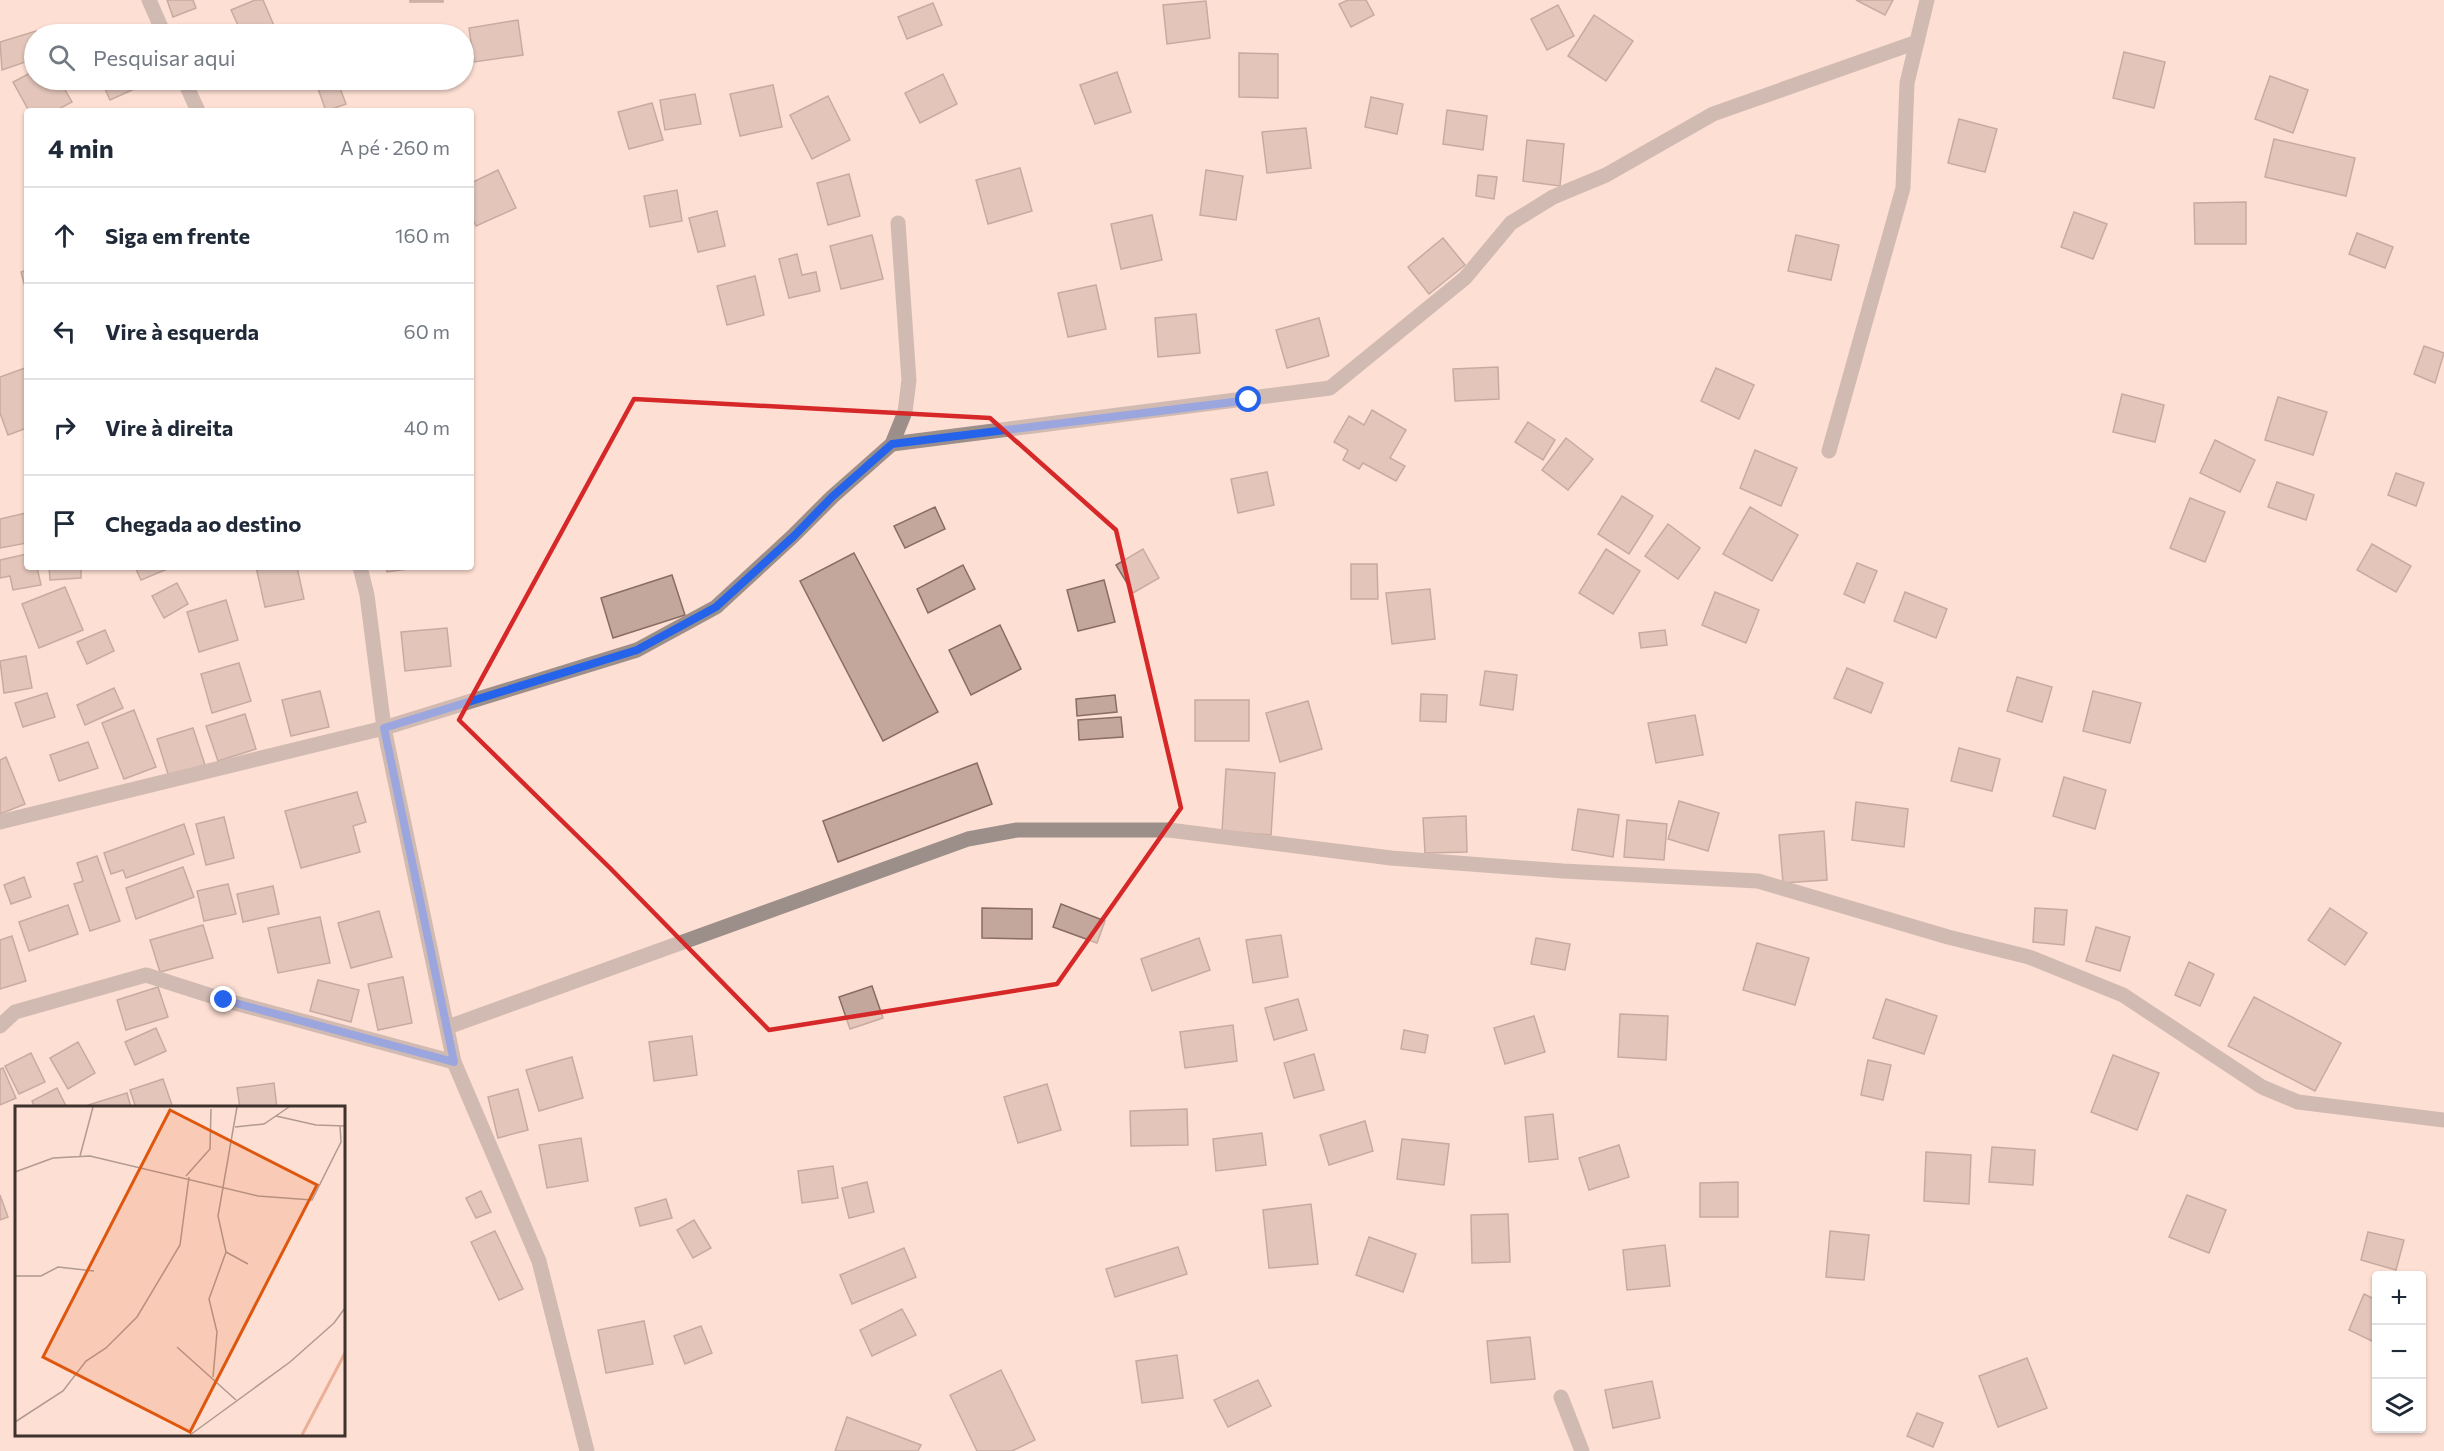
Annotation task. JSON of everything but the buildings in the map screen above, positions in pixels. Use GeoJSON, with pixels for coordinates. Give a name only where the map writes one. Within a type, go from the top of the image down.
{"type":"FeatureCollection","features":[{"type":"Feature","properties":{"kind":"street"},"geometry":{"type":"LineString","coordinates":[[149,0],[160,24]]}},
{"type":"Feature","properties":{"kind":"street"},"geometry":{"type":"LineString","coordinates":[[1828,451],[1903,188],[1906,83],[1927,0]]}},
{"type":"Feature","properties":{"kind":"street"},"geometry":{"type":"LineString","coordinates":[[892,444],[1330,388],[1465,278],[1511,223],[1553,196],[1606,175],[1713,114],[1917,42]]}},
{"type":"Feature","properties":{"kind":"street"},"geometry":{"type":"LineString","coordinates":[[189,90],[197,108]]}},
{"type":"Feature","properties":{"kind":"street"},"geometry":{"type":"LineString","coordinates":[[0,822],[384,728],[637,650],[716,607],[794,536],[832,497],[892,444],[905,412],[909,380],[898,223]]}},
{"type":"Feature","properties":{"kind":"street"},"geometry":{"type":"LineString","coordinates":[[361,570],[367,595],[384,728],[454,1062],[539,1261],[587,1451]]}},
{"type":"Feature","properties":{"kind":"street"},"geometry":{"type":"LineString","coordinates":[[448,1027],[968,838],[1017,830],[1168,830],[1391,858],[1563,871],[1758,881],[1948,937],[2029,957],[2123,995],[2262,1087],[2298,1102],[2444,1120]]}},
{"type":"Feature","properties":{"kind":"street"},"geometry":{"type":"LineString","coordinates":[[0,1026],[15,1012],[146,975],[224,1000],[454,1062]]}},
{"type":"Feature","properties":{"kind":"street"},"geometry":{"type":"LineString","coordinates":[[1561,1397],[1582,1451]]}},
{"type":"Feature","properties":{"kind":"highlighted area"},"geometry":{"type":"Polygon","coordinates":[[[634,399],[990,418],[1116,530],[1181,808],[1057,984],[769,1030],[610,868],[459,720],[634,399]]]}},
{"type":"Feature","properties":{"kind":"route"},"geometry":{"type":"LineString","coordinates":[[224,1000],[454,1062],[384,728],[637,650],[716,607],[794,536],[832,497],[892,444],[1249,400]]}}]}
